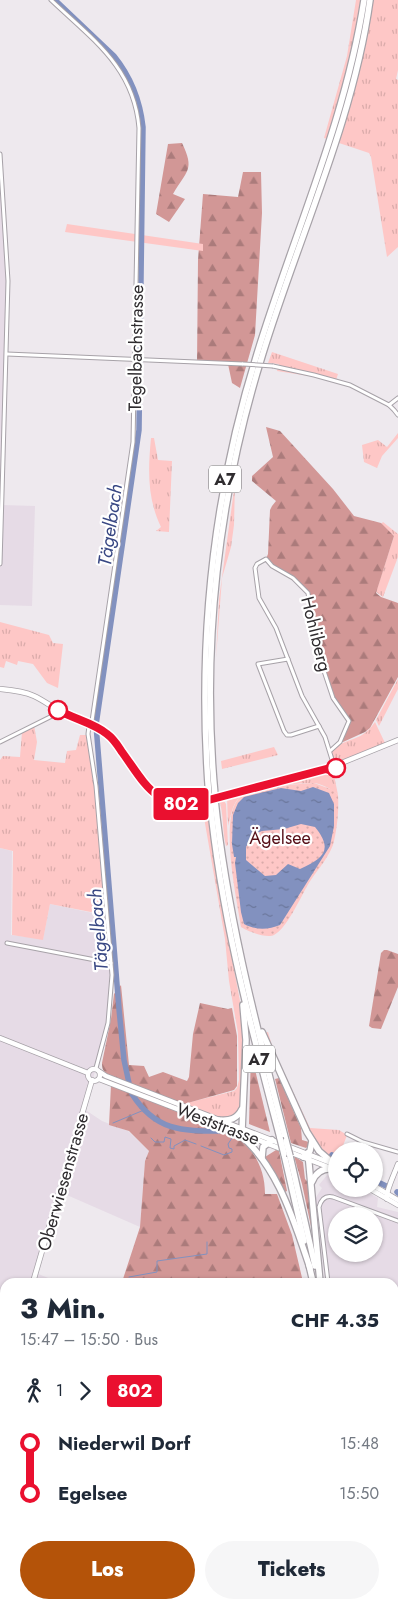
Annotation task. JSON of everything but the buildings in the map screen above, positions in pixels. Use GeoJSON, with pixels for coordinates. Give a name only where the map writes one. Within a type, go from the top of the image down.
{"type":"FeatureCollection","features":[{"type":"Feature","properties":{"kind":"highway","name":"A7"},"geometry":{"type":"LineString","coordinates":[[283,1139],[240,979],[222,894],[205,718],[206,637],[212,568],[224,486],[237,426],[257,352],[336,120],[354,56],[364,0]]}},
{"type":"Feature","properties":{"kind":"highway","name":"A7"},"geometry":{"type":"LineString","coordinates":[[318,1278],[251,1002],[230,903],[212,798],[211,638],[220,543],[231,475],[244,419],[262,354],[344,114],[362,44],[370,2]]}},
{"type":"Feature","properties":{"kind":"highway","name":"A7"},"geometry":{"type":"LineString","coordinates":[[240,979],[245,1033],[243,1132]]}},
{"type":"Feature","properties":{"kind":"highway","name":"A7"},"geometry":{"type":"LineString","coordinates":[[251,1002],[270,1053],[312,1141],[328,1160]]}},
{"type":"Feature","properties":{"kind":"highway"},"geometry":{"type":"LineString","coordinates":[[219,1120],[228,1121],[236,1117],[241,1110],[243,1102]]}},
{"type":"Feature","properties":{"kind":"highway","name":"A7"},"geometry":{"type":"LineString","coordinates":[[235,1131],[262,1158],[290,1211],[310,1268]]}},
{"type":"Feature","properties":{"kind":"highway"},"geometry":{"type":"LineString","coordinates":[[262,1158],[262,1149],[266,1143],[272,1140]]}},
{"type":"Feature","properties":{"kind":"highway","name":"A7"},"geometry":{"type":"LineString","coordinates":[[312,1141],[312,1148],[306,1157],[311,1184],[319,1278]]}},
{"type":"Feature","properties":{"kind":"highway","name":"A7"},"geometry":{"type":"LineString","coordinates":[[287,1155],[312,1278]]}},
{"type":"Feature","properties":{"kind":"highway"},"geometry":{"type":"LineString","coordinates":[[311,1184],[313,1178],[319,1172],[328,1169]]}},
{"type":"Feature","properties":{"kind":"street","name":"Tegelbachstrasse"},"geometry":{"type":"LineString","coordinates":[[50,0],[114,62],[126,80],[136,107],[139,137],[139,361],[132,447],[92,721],[94,726]]}},
{"type":"Feature","properties":{"kind":"street"},"geometry":{"type":"LineString","coordinates":[[0,154],[8,281],[0,564]]}},
{"type":"Feature","properties":{"kind":"street"},"geometry":{"type":"LineString","coordinates":[[6,354],[273,366],[314,374],[350,385],[389,406],[398,415]]}},
{"type":"Feature","properties":{"kind":"street"},"geometry":{"type":"LineString","coordinates":[[389,406],[398,398]]}},
{"type":"Feature","properties":{"kind":"street","name":"Hohliberg"},"geometry":{"type":"LineString","coordinates":[[330,751],[340,742],[349,721],[333,698],[316,647],[308,593],[292,578],[272,566],[266,559],[257,564],[255,568],[259,598],[276,628],[302,696],[319,726],[330,751],[334,766]]}},
{"type":"Feature","properties":{"kind":"street"},"geometry":{"type":"LineString","coordinates":[[252,666],[288,659]]}},
{"type":"Feature","properties":{"kind":"street"},"geometry":{"type":"LineString","coordinates":[[258,664],[286,734],[292,735],[319,726]]}},
{"type":"Feature","properties":{"kind":"street"},"geometry":{"type":"LineString","coordinates":[[0,689],[19,691],[34,696],[62,712],[106,732],[155,795],[171,802],[188,804],[201,802],[334,766],[398,740]]}},
{"type":"Feature","properties":{"kind":"street"},"geometry":{"type":"LineString","coordinates":[[0,742],[62,712]]}},
{"type":"Feature","properties":{"kind":"street"},"geometry":{"type":"LineString","coordinates":[[94,726],[88,734],[97,796],[112,982],[110,1010],[98,1070],[99,1079]]}},
{"type":"Feature","properties":{"kind":"street"},"geometry":{"type":"LineString","coordinates":[[7,943],[111,964]]}},
{"type":"Feature","properties":{"kind":"street"},"geometry":{"type":"LineString","coordinates":[[0,1038],[88,1072]]}},
{"type":"Feature","properties":{"kind":"street"},"geometry":{"type":"LineString","coordinates":[[88,1072],[91,1069],[98,1070]]}},
{"type":"Feature","properties":{"kind":"street","name":"Weststrasse"},"geometry":{"type":"LineString","coordinates":[[98,1070],[130,1088],[235,1131],[272,1140],[306,1157]]}},
{"type":"Feature","properties":{"kind":"street"},"geometry":{"type":"LineString","coordinates":[[88,1072],[92,1080]]}},
{"type":"Feature","properties":{"kind":"street","name":"Weststrasse"},"geometry":{"type":"LineString","coordinates":[[92,1080],[99,1079],[130,1088],[219,1120],[266,1143],[328,1165]]}},
{"type":"Feature","properties":{"kind":"street","name":"Oberwiesenstrasse"},"geometry":{"type":"LineString","coordinates":[[34,1278],[92,1080]]}},
{"type":"Feature","properties":{"kind":"street"},"geometry":{"type":"LineString","coordinates":[[348,1134],[377,1147],[398,1152]]}},
{"type":"Feature","properties":{"kind":"street"},"geometry":{"type":"LineString","coordinates":[[388,1194],[398,1164]]}},
{"type":"Feature","properties":{"kind":"street"},"geometry":{"type":"LineString","coordinates":[[383,1191],[398,1200]]}},
{"type":"Feature","properties":{"kind":"street"},"geometry":{"type":"LineString","coordinates":[[383,1193],[388,1194],[398,1205]]}},
{"type":"Feature","properties":{"kind":"street"},"geometry":{"type":"LineString","coordinates":[[328,1278],[319,1206],[322,1199],[333,1197],[398,1221]]}},
{"type":"Feature","properties":{"kind":"shaded area"},"geometry":{"type":"Polygon","coordinates":[[[0,154],[8,281],[2,505],[35,506],[32,606],[0,605],[0,154]]]}},
{"type":"Feature","properties":{"kind":"shaded area"},"geometry":{"type":"Polygon","coordinates":[[[0,848],[12,851],[11,935],[43,939],[50,904],[107,916],[111,963],[110,1011],[84,1109],[102,1121],[128,1131],[149,1151],[145,1161],[140,1227],[60,1192],[36,1273],[48,1278],[0,1278],[0,848]]]}},
{"type":"Feature","properties":{"kind":"shaded area"},"geometry":{"type":"Polygon","coordinates":[[[328,1174],[328,1197],[378,1198],[377,1207],[328,1207],[328,1262],[383,1262],[383,1208],[398,1212],[398,1278],[325,1278],[315,1199],[322,1188],[319,1185],[328,1174]]]}},
{"type":"Feature","properties":{"kind":"green space"},"geometry":{"type":"Polygon","coordinates":[[[356,0],[398,0],[398,70],[396,79],[398,80],[398,247],[387,257],[369,153],[324,138],[347,56],[356,0]]]}},
{"type":"Feature","properties":{"kind":"green space"},"geometry":{"type":"Polygon","coordinates":[[[182,143],[189,165],[188,170],[173,194],[185,199],[169,222],[156,214],[168,144],[182,143]]]}},
{"type":"Feature","properties":{"kind":"green space"},"geometry":{"type":"Polygon","coordinates":[[[243,172],[261,172],[262,213],[255,335],[240,388],[232,383],[228,364],[197,363],[198,260],[203,194],[238,197],[243,172]]]}},
{"type":"Feature","properties":{"kind":"green space"},"geometry":{"type":"Polygon","coordinates":[[[67,224],[203,244],[203,251],[65,232],[67,224]]]}},
{"type":"Feature","properties":{"kind":"green space"},"geometry":{"type":"Polygon","coordinates":[[[272,352],[338,374],[336,380],[315,374],[309,376],[277,371],[279,364],[268,363],[272,352]]]}},
{"type":"Feature","properties":{"kind":"green space"},"geometry":{"type":"Polygon","coordinates":[[[266,427],[280,431],[333,489],[354,516],[381,523],[394,536],[376,593],[381,597],[398,603],[398,677],[370,728],[343,742],[340,742],[349,721],[336,704],[316,647],[308,593],[293,578],[272,566],[266,559],[268,554],[270,510],[276,501],[252,481],[252,476],[273,457],[266,427]]]}},
{"type":"Feature","properties":{"kind":"green space"},"geometry":{"type":"Polygon","coordinates":[[[398,433],[398,438],[382,456],[377,468],[364,462],[362,445],[378,440],[387,447],[398,433]]]}},
{"type":"Feature","properties":{"kind":"green space"},"geometry":{"type":"Polygon","coordinates":[[[151,438],[154,438],[158,460],[172,461],[169,532],[156,531],[161,527],[151,495],[149,461],[151,438]]]}},
{"type":"Feature","properties":{"kind":"green space"},"geometry":{"type":"Polygon","coordinates":[[[235,483],[234,525],[231,547],[222,578],[216,658],[219,599],[235,483]]]}},
{"type":"Feature","properties":{"kind":"green space"},"geometry":{"type":"Polygon","coordinates":[[[383,522],[398,534],[398,557],[383,597],[376,592],[394,536],[381,524],[383,522]]]}},
{"type":"Feature","properties":{"kind":"green space"},"geometry":{"type":"Polygon","coordinates":[[[0,622],[49,635],[53,643],[63,644],[58,688],[47,683],[33,664],[18,661],[17,665],[6,661],[4,668],[0,667],[0,622]]]}},
{"type":"Feature","properties":{"kind":"green space"},"geometry":{"type":"Polygon","coordinates":[[[398,679],[398,689],[379,726],[376,720],[398,679]]]}},
{"type":"Feature","properties":{"kind":"green space"},"geometry":{"type":"Polygon","coordinates":[[[375,722],[385,743],[339,762],[333,758],[331,753],[334,749],[362,735],[375,722]]]}},
{"type":"Feature","properties":{"kind":"green space"},"geometry":{"type":"Polygon","coordinates":[[[34,725],[37,742],[34,760],[65,763],[67,751],[76,750],[80,735],[87,735],[95,786],[106,915],[50,904],[43,940],[12,935],[13,851],[0,848],[0,760],[3,756],[20,757],[22,732],[34,725]]]}},
{"type":"Feature","properties":{"kind":"green space"},"geometry":{"type":"Polygon","coordinates":[[[274,747],[278,755],[222,769],[221,761],[274,747]]]}},
{"type":"Feature","properties":{"kind":"green space"},"geometry":{"type":"Polygon","coordinates":[[[333,770],[338,795],[327,787],[314,783],[254,791],[245,794],[237,800],[228,826],[227,796],[333,770]]]}},
{"type":"Feature","properties":{"kind":"green space","name":"Ägelsee"},"geometry":{"type":"Polygon","coordinates":[[[314,783],[333,790],[338,795],[337,827],[330,851],[279,932],[267,936],[241,927],[233,878],[230,837],[231,819],[235,805],[242,796],[257,790],[277,786],[314,783]]]}},
{"type":"Feature","properties":{"kind":"green space"},"geometry":{"type":"Polygon","coordinates":[[[219,800],[224,801],[226,804],[228,845],[226,846],[222,811],[219,800]]]}},
{"type":"Feature","properties":{"kind":"green space"},"geometry":{"type":"Polygon","coordinates":[[[207,802],[214,861],[242,1012],[244,1034],[241,1107],[238,1113],[225,1120],[183,1104],[234,1091],[239,1080],[238,1033],[229,981],[225,939],[202,806],[207,802]]]}},
{"type":"Feature","properties":{"kind":"green space"},"geometry":{"type":"Polygon","coordinates":[[[384,950],[398,954],[398,987],[381,1029],[369,1026],[381,953],[384,950]]]}},
{"type":"Feature","properties":{"kind":"green space"},"geometry":{"type":"Polygon","coordinates":[[[121,985],[129,1065],[144,1066],[149,1077],[163,1072],[187,1081],[193,1034],[200,1003],[228,1009],[232,1008],[237,1036],[237,1086],[234,1090],[184,1104],[106,1074],[102,1063],[114,994],[121,985]]]}},
{"type":"Feature","properties":{"kind":"green space"},"geometry":{"type":"Polygon","coordinates":[[[268,1032],[273,1049],[310,1128],[339,1130],[347,1135],[344,1142],[328,1142],[328,1156],[309,1132],[264,1033],[268,1032]]]}},
{"type":"Feature","properties":{"kind":"green space"},"geometry":{"type":"Polygon","coordinates":[[[251,1053],[270,1132],[249,1124],[251,1053]]]}},
{"type":"Feature","properties":{"kind":"green space"},"geometry":{"type":"Polygon","coordinates":[[[279,1078],[301,1128],[302,1140],[310,1144],[306,1148],[291,1143],[275,1079],[279,1078]]]}},
{"type":"Feature","properties":{"kind":"green space"},"geometry":{"type":"Polygon","coordinates":[[[111,1085],[219,1126],[238,1138],[246,1145],[258,1162],[262,1171],[265,1194],[277,1194],[292,1235],[302,1278],[123,1278],[140,1227],[145,1161],[149,1151],[129,1131],[109,1125],[111,1085]]]}},
{"type":"Feature","properties":{"kind":"green space"},"geometry":{"type":"Polygon","coordinates":[[[276,1150],[279,1151],[287,1191],[285,1192],[265,1157],[276,1150]]]}},
{"type":"Feature","properties":{"kind":"green space"},"geometry":{"type":"Polygon","coordinates":[[[294,1156],[303,1162],[305,1179],[308,1182],[313,1236],[302,1184],[294,1156]]]}},
{"type":"Feature","properties":{"kind":"water","name":"Ägelsee"},"geometry":{"type":"Polygon","coordinates":[[[313,787],[329,793],[334,804],[334,826],[330,846],[280,925],[262,929],[248,926],[244,924],[241,912],[235,863],[236,857],[234,857],[232,844],[233,815],[238,803],[244,797],[281,788],[301,791],[313,787]],[[301,824],[284,829],[262,831],[253,835],[246,847],[246,860],[265,876],[276,875],[288,864],[300,869],[320,857],[325,848],[321,835],[315,827],[301,824]]]}},
{"type":"Feature","properties":{"kind":"waterway","name":"Tägelbach"},"geometry":{"type":"LineString","coordinates":[[55,0],[120,64],[134,89],[140,107],[143,127],[139,430],[96,725],[119,1009],[124,1060],[129,1083]]}},
{"type":"Feature","properties":{"kind":"waterway","name":"Tägelbach"},"geometry":{"type":"LineString","coordinates":[[132,1094],[151,1116],[172,1127],[196,1131],[224,1131]]}},
{"type":"Feature","properties":{"kind":"waterway"},"geometry":{"type":"LineString","coordinates":[[113,1123],[144,1110]]}},
{"type":"Feature","properties":{"kind":"waterway"},"geometry":{"type":"LineString","coordinates":[[151,1138],[155,1142],[164,1142],[165,1137],[171,1139],[170,1148],[174,1149],[174,1146],[185,1140],[196,1144]]}},
{"type":"Feature","properties":{"kind":"waterway"},"geometry":{"type":"LineString","coordinates":[[201,1146],[224,1155],[232,1152],[228,1144],[232,1138]]}},
{"type":"Feature","properties":{"kind":"waterway"},"geometry":{"type":"LineString","coordinates":[[129,1277],[157,1272],[157,1261],[207,1254],[207,1242]]}},
{"type":"Feature","properties":{"kind":"bus line","name":"802"},"geometry":{"type":"LineString","coordinates":[[58,710],[106,732],[155,795],[171,802],[182,804],[201,802],[336,768]]}}]}
